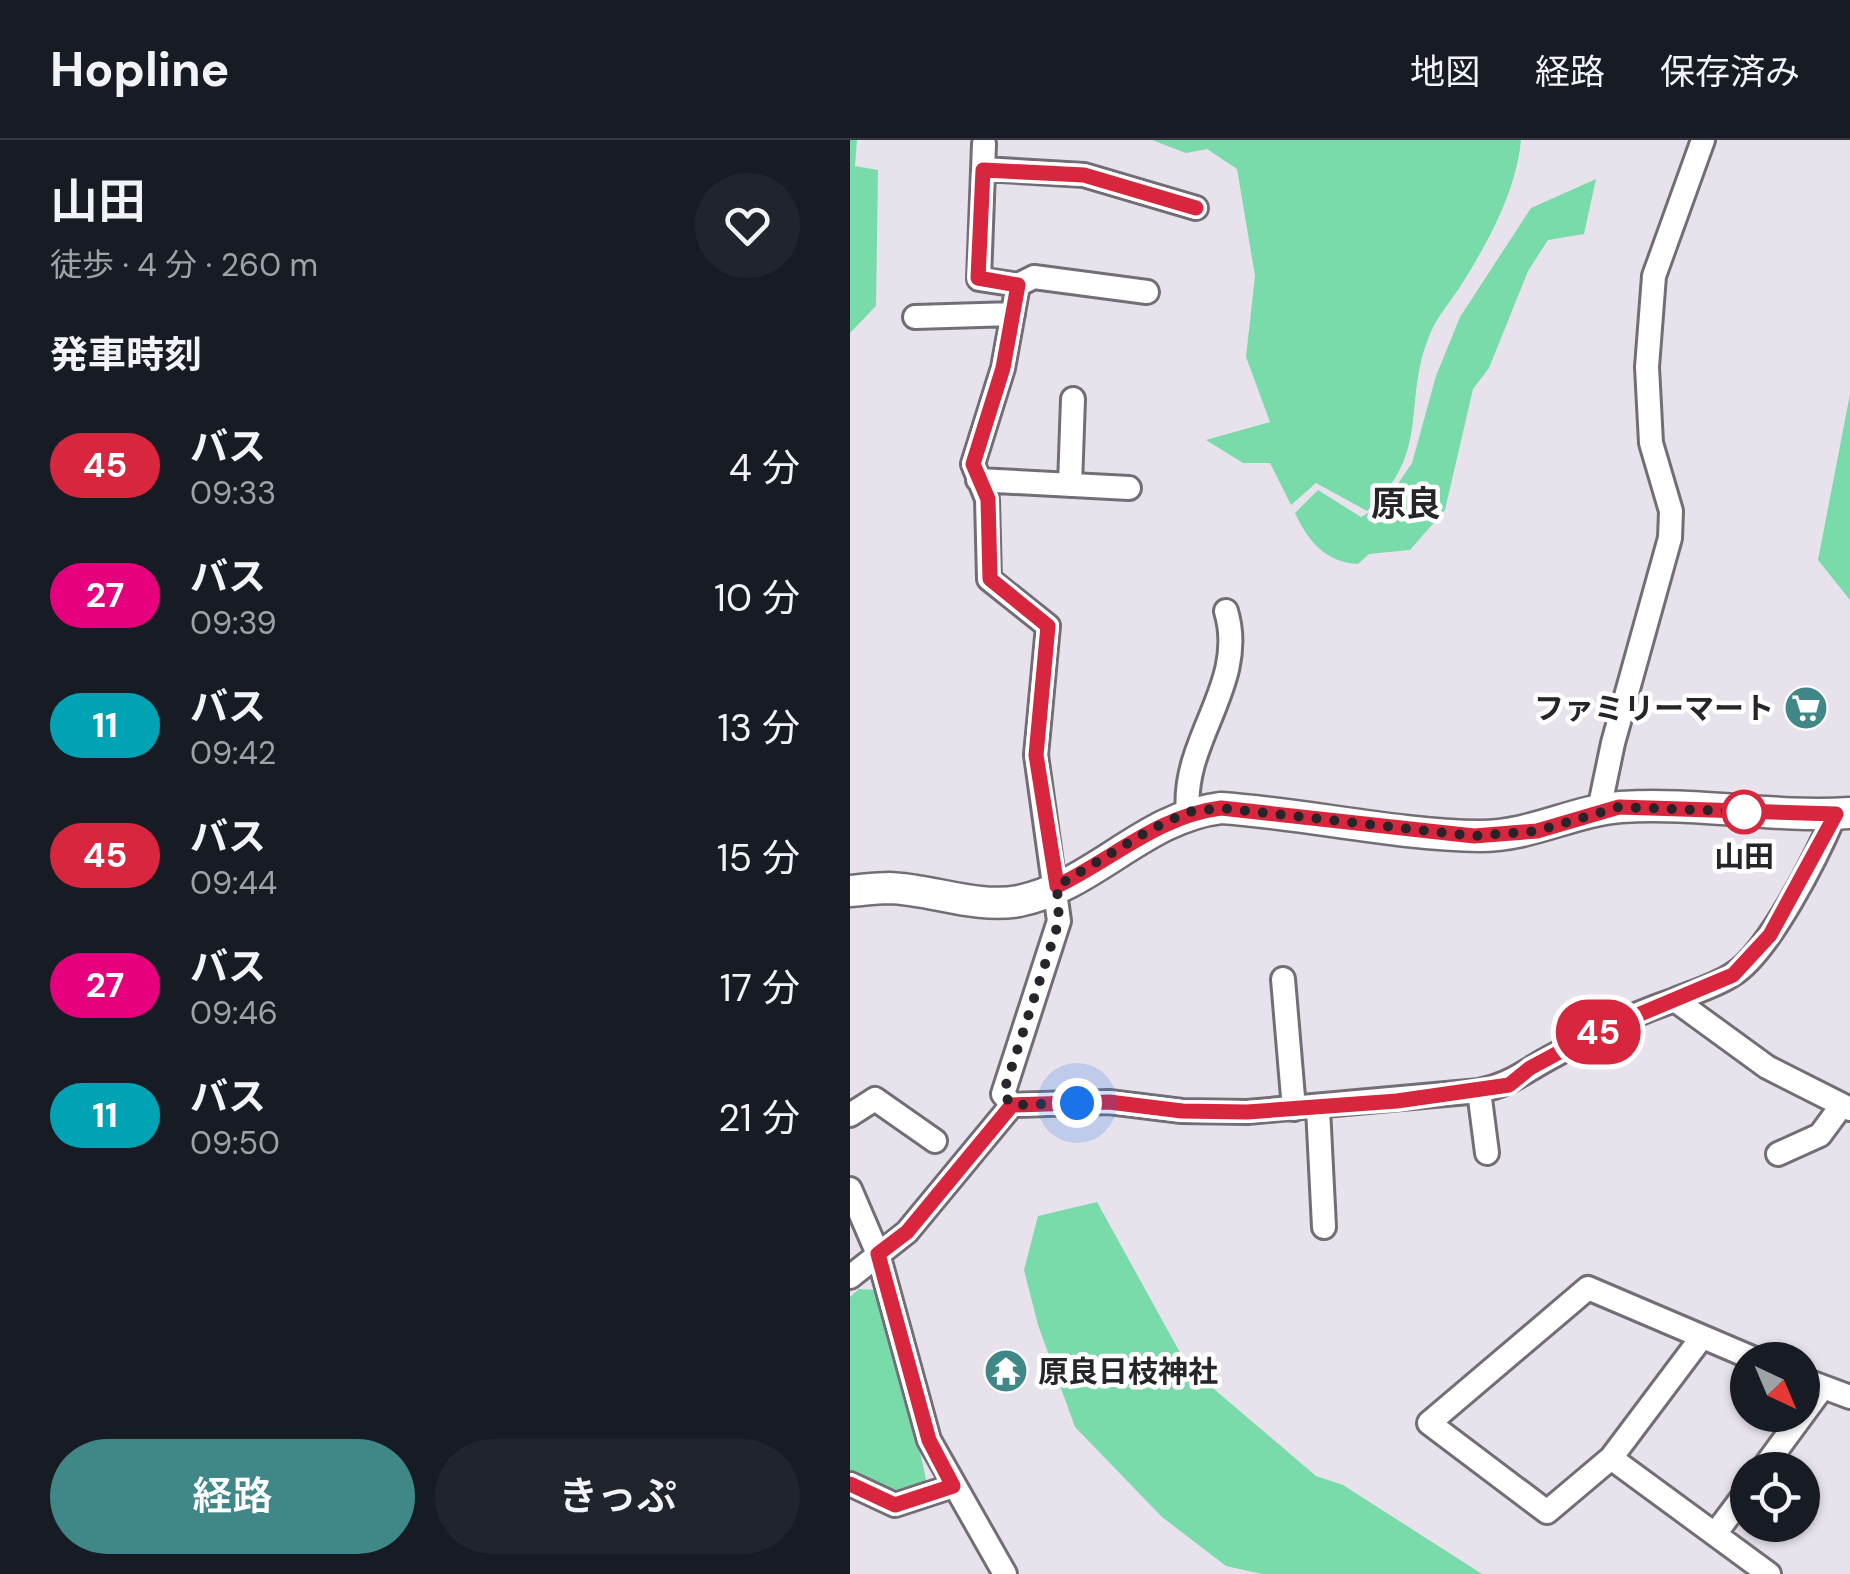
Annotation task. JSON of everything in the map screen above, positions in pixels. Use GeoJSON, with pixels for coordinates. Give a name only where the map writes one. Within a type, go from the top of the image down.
{"type":"FeatureCollection","features":[{"type":"Feature","properties":{"kind":"street"},"geometry":{"type":"LineString","coordinates":[[1600,810],[1613,743],[1670,538],[1670,511],[1650,442],[1648,367],[1654,276],[1703,140]]}},
{"type":"Feature","properties":{"kind":"street"},"geometry":{"type":"LineString","coordinates":[[984,144],[978,278],[1018,285],[1034,278],[1147,292]]}},
{"type":"Feature","properties":{"kind":"street"},"geometry":{"type":"LineString","coordinates":[[983,170],[1084,175],[1196,208]]}},
{"type":"Feature","properties":{"kind":"street"},"geometry":{"type":"LineString","coordinates":[[1012,1105],[1003,1094],[1059,921],[1036,755],[1048,626],[990,579],[988,499],[973,464],[1003,368],[1018,285]]}},
{"type":"Feature","properties":{"kind":"street"},"geometry":{"type":"LineString","coordinates":[[915,317],[1013,314]]}},
{"type":"Feature","properties":{"kind":"street"},"geometry":{"type":"LineString","coordinates":[[1070,485],[1074,399]]}},
{"type":"Feature","properties":{"kind":"street"},"geometry":{"type":"LineString","coordinates":[[978,480],[1129,488]]}},
{"type":"Feature","properties":{"kind":"street"},"geometry":{"type":"LineString","coordinates":[[1188,812],[1191,764],[1226,681],[1234,637],[1226,611]]}},
{"type":"Feature","properties":{"kind":"street"},"geometry":{"type":"LineString","coordinates":[[850,891],[890,888],[990,902],[1020,900],[1057,886],[1188,812],[1221,808],[1474,836],[1537,831],[1600,810],[1678,806],[1790,816],[1843,813]]}},
{"type":"Feature","properties":{"kind":"street"},"geometry":{"type":"LineString","coordinates":[[850,1277],[907,1232],[1012,1105],[1109,1102],[1182,1111],[1294,1109],[1509,1085],[1530,1068],[1595,1033],[1733,975],[1770,935],[1843,813]]}},
{"type":"Feature","properties":{"kind":"street"},"geometry":{"type":"LineString","coordinates":[[1282,979],[1294,1109]]}},
{"type":"Feature","properties":{"kind":"street"},"geometry":{"type":"LineString","coordinates":[[1676,1000],[1767,1067],[1846,1107],[1820,1135],[1778,1154]]}},
{"type":"Feature","properties":{"kind":"street"},"geometry":{"type":"LineString","coordinates":[[1479,1091],[1487,1153]]}},
{"type":"Feature","properties":{"kind":"street"},"geometry":{"type":"LineString","coordinates":[[850,1115],[875,1099],[935,1141]]}},
{"type":"Feature","properties":{"kind":"street"},"geometry":{"type":"LineString","coordinates":[[1318,1108],[1324,1228]]}},
{"type":"Feature","properties":{"kind":"street"},"geometry":{"type":"LineString","coordinates":[[850,1189],[878,1254],[929,1440],[1005,1574]]}},
{"type":"Feature","properties":{"kind":"street"},"geometry":{"type":"LineString","coordinates":[[1702,1337],[1611,1458],[1547,1512],[1428,1422],[1588,1288],[1730,1348]]}},
{"type":"Feature","properties":{"kind":"street"},"geometry":{"type":"LineString","coordinates":[[1820,1386],[1850,1397]]}},
{"type":"Feature","properties":{"kind":"street"},"geometry":{"type":"LineString","coordinates":[[1611,1458],[1769,1574]]}},
{"type":"Feature","properties":{"kind":"street"},"geometry":{"type":"LineString","coordinates":[[850,1484],[895,1505],[953,1486]]}},
{"type":"Feature","properties":{"kind":"street"},"geometry":{"type":"LineString","coordinates":[[1715,1534],[1730,1514]]}},
{"type":"Feature","properties":{"kind":"green space"},"geometry":{"type":"Polygon","coordinates":[[[850,140],[857,140],[855,166],[878,170],[876,306],[850,333],[850,140]]]}},
{"type":"Feature","properties":{"kind":"green space"},"geometry":{"type":"Polygon","coordinates":[[[1152,140],[1521,140],[1514,178],[1492,232],[1430,334],[1401,468],[1367,511],[1316,483],[1291,505],[1270,463],[1243,463],[1206,440],[1270,422],[1246,357],[1255,276],[1237,169],[1207,149],[1186,153],[1152,140]]]}},
{"type":"Feature","properties":{"kind":"green space"},"geometry":{"type":"Polygon","coordinates":[[[1596,179],[1584,234],[1548,240],[1528,271],[1489,368],[1473,389],[1445,510],[1410,550],[1369,554],[1358,564],[1327,554],[1312,541],[1295,513],[1318,490],[1361,517],[1385,503],[1412,463],[1436,376],[1460,317],[1531,208],[1596,179]]]}},
{"type":"Feature","properties":{"kind":"green space"},"geometry":{"type":"Polygon","coordinates":[[[1850,394],[1850,600],[1818,560],[1850,394]]]}},
{"type":"Feature","properties":{"kind":"green space"},"geometry":{"type":"Polygon","coordinates":[[[1097,1202],[1188,1367],[1316,1476],[1343,1485],[1482,1574],[1262,1574],[1226,1566],[1162,1517],[1075,1427],[1038,1325],[1024,1270],[1038,1216],[1097,1202]]]}},
{"type":"Feature","properties":{"kind":"green space"},"geometry":{"type":"Polygon","coordinates":[[[859,1289],[876,1290],[920,1451],[926,1482],[906,1490],[888,1489],[850,1472],[850,1297],[859,1289]]]}},
{"type":"Feature","properties":{"kind":"bus line","name":"45"},"geometry":{"type":"LineString","coordinates":[[850,1484],[895,1505],[953,1486],[929,1440],[878,1254],[907,1232],[1012,1105],[1109,1102],[1182,1111],[1247,1112],[1397,1101],[1509,1085],[1530,1068],[1595,1033],[1733,975],[1770,935],[1836,814],[1790,816],[1678,806],[1619,807],[1537,831],[1474,836],[1221,808],[1188,812],[1150,830],[1057,886],[1036,755],[1050,645],[1048,626],[990,579],[988,499],[973,464],[1003,368],[1018,285],[978,278],[983,170],[1084,175],[1196,208]]}},
{"type":"Feature","properties":{"kind":"place","name":"ファミリーマート"},"geometry":{"type":"Point","coordinates":[1806,708]}},
{"type":"Feature","properties":{"kind":"place","name":"山田"},"geometry":{"type":"Point","coordinates":[1744,812]}},
{"type":"Feature","properties":{"kind":"place","name":"原良日枝神社"},"geometry":{"type":"Point","coordinates":[1006,1371]}},
{"type":"Feature","properties":{"kind":"district","name":"原良"},"geometry":{"type":"Point","coordinates":[1406,504]}},
{"type":"Feature","properties":{"kind":"route"},"geometry":{"type":"LineString","coordinates":[[1077,1103],[1012,1105],[1003,1094],[1059,921],[1057,886],[1150,830],[1188,812],[1221,808],[1278,812],[1474,836],[1537,831],[1619,807],[1678,806],[1752,812],[1744,812]]}}]}
